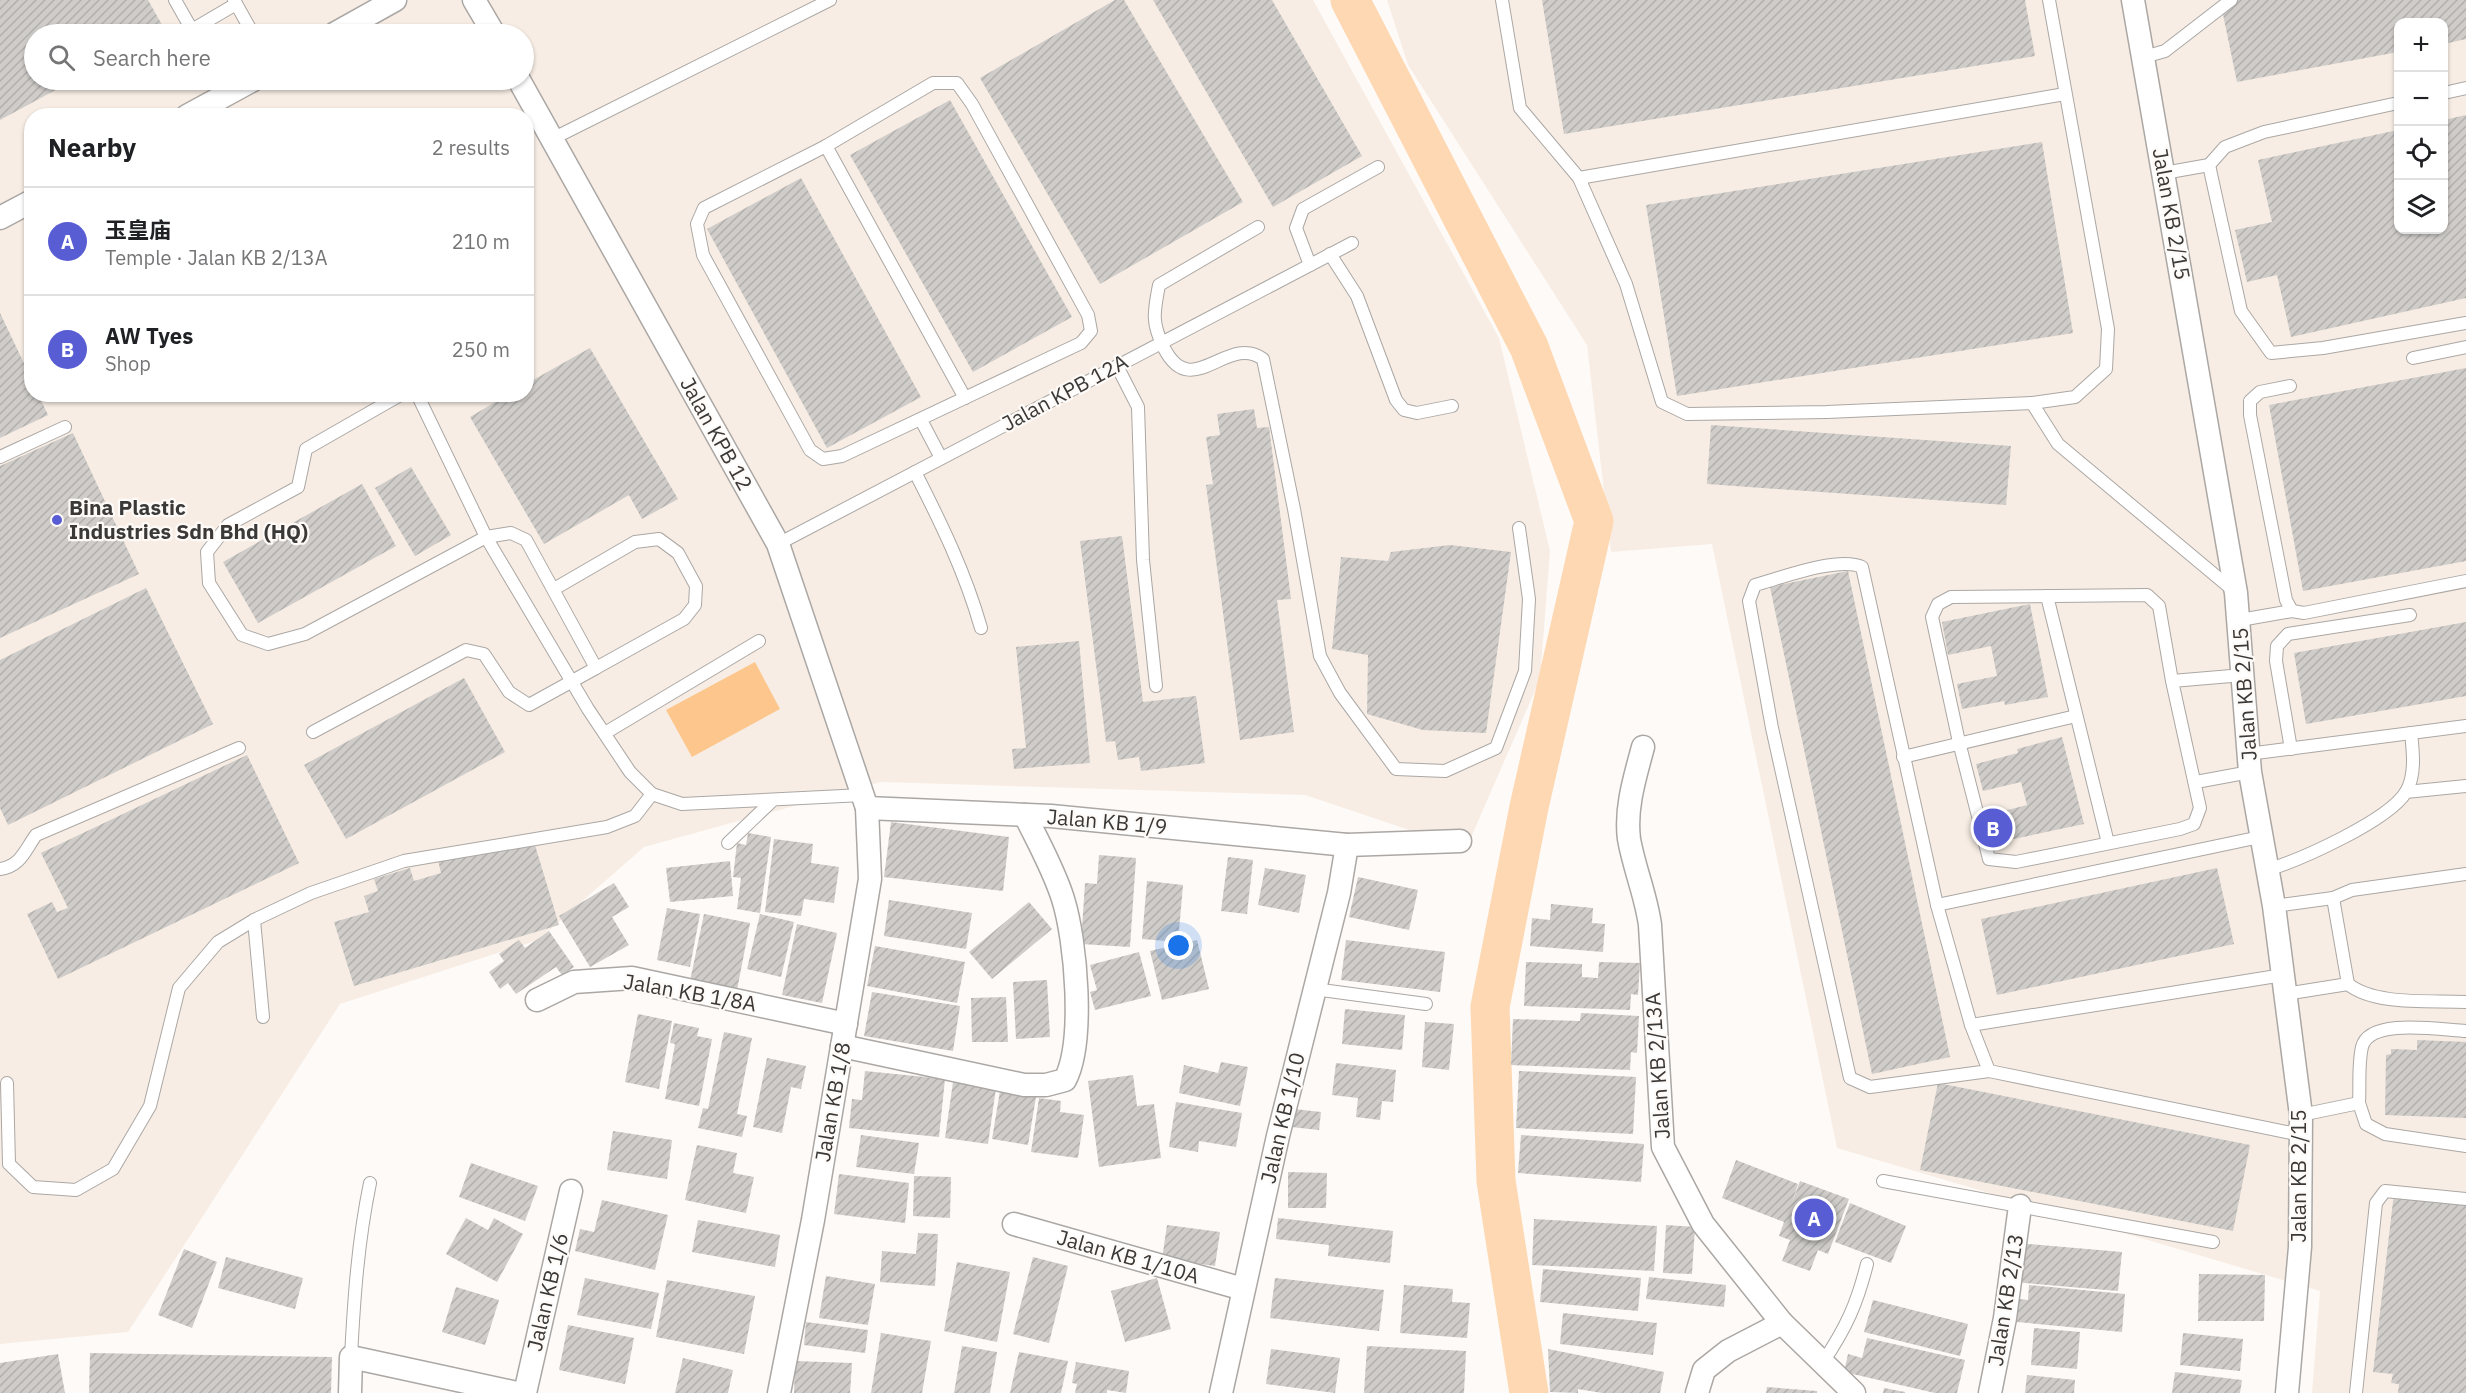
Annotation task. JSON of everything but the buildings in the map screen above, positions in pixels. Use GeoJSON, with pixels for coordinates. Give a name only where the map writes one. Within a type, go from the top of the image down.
{"type":"FeatureCollection","features":[{"type":"Feature","properties":{"kind":"street"},"geometry":{"type":"LineString","coordinates":[[352,24],[395,0]]}},
{"type":"Feature","properties":{"kind":"street"},"geometry":{"type":"LineString","coordinates":[[474,0],[488,24]]}},
{"type":"Feature","properties":{"kind":"street","name":"Jalan KB 2/15"},"geometry":{"type":"LineString","coordinates":[[2133,0],[2236,593],[2240,620],[2249,763],[2260,837],[2274,906],[2301,1125],[2300,1247],[2288,1393]]}},
{"type":"Feature","properties":{"kind":"street"},"geometry":{"type":"LineString","coordinates":[[202,108],[235,90]]}},
{"type":"Feature","properties":{"kind":"street","name":"Jalan KPB 12"},"geometry":{"type":"LineString","coordinates":[[525,90],[778,544],[865,802]]}},
{"type":"Feature","properties":{"kind":"street"},"geometry":{"type":"LineString","coordinates":[[0,218],[24,205]]}},
{"type":"Feature","properties":{"kind":"street","name":"Jalan KB 2/13A"},"geometry":{"type":"LineString","coordinates":[[1643,747],[1629,800],[1629,839],[1647,900],[1650,925],[1663,1147],[1703,1224],[1782,1323],[1854,1393]]}},
{"type":"Feature","properties":{"kind":"street","name":"Jalan KB 1/9"},"geometry":{"type":"LineString","coordinates":[[865,802],[1347,844],[1460,841]]}},
{"type":"Feature","properties":{"kind":"street","name":"Jalan KB 1/8"},"geometry":{"type":"LineString","coordinates":[[779,1393],[813,1220],[870,879],[865,802]]}},
{"type":"Feature","properties":{"kind":"street"},"geometry":{"type":"LineString","coordinates":[[842,1046],[1024,1084],[1046,1085],[1065,1080],[1072,1066],[1075,1042],[1075,988],[1071,934],[1063,897],[1025,815]]}},
{"type":"Feature","properties":{"kind":"street","name":"Jalan KB 1/10"},"geometry":{"type":"LineString","coordinates":[[1221,1393],[1243,1289],[1339,893],[1347,844]]}},
{"type":"Feature","properties":{"kind":"street","name":"Jalan KB 1/8A"},"geometry":{"type":"LineString","coordinates":[[537,1000],[574,982],[632,978],[846,1024]]}},
{"type":"Feature","properties":{"kind":"street","name":"Jalan KB 1/6"},"geometry":{"type":"LineString","coordinates":[[525,1393],[571,1191]]}},
{"type":"Feature","properties":{"kind":"street","name":"Jalan KB 2/13"},"geometry":{"type":"LineString","coordinates":[[1990,1393],[2005,1318],[2020,1206]]}},
{"type":"Feature","properties":{"kind":"street","name":"Jalan KB 1/10A"},"geometry":{"type":"LineString","coordinates":[[1014,1224],[1243,1289]]}},
{"type":"Feature","properties":{"kind":"street"},"geometry":{"type":"LineString","coordinates":[[1697,1393],[1704,1370],[1728,1351],[1782,1323]]}},
{"type":"Feature","properties":{"kind":"street"},"geometry":{"type":"LineString","coordinates":[[350,1393],[351,1357],[517,1393]]}},
{"type":"Feature","properties":{"kind":"lane"},"geometry":{"type":"LineString","coordinates":[[175,0],[185,24]]}},
{"type":"Feature","properties":{"kind":"lane"},"geometry":{"type":"LineString","coordinates":[[552,139],[831,0]]}},
{"type":"Feature","properties":{"kind":"lane"},"geometry":{"type":"LineString","coordinates":[[1502,0],[1520,108],[1579,178],[1626,284],[1662,402],[1687,414],[1827,412],[2032,403],[2075,396],[2106,369],[2108,329],[2049,0]]}},
{"type":"Feature","properties":{"kind":"lane"},"geometry":{"type":"LineString","coordinates":[[2144,57],[2165,51],[2231,0]]}},
{"type":"Feature","properties":{"kind":"lane"},"geometry":{"type":"LineString","coordinates":[[201,24],[235,2],[247,24]]}},
{"type":"Feature","properties":{"kind":"lane"},"geometry":{"type":"LineString","coordinates":[[933,83],[957,83],[1016,179],[1088,315],[1091,331],[1081,343],[965,398],[842,456],[823,459],[810,450],[703,255],[697,224],[704,208],[826,146],[933,83]]}},
{"type":"Feature","properties":{"kind":"lane"},"geometry":{"type":"LineString","coordinates":[[2448,92],[2466,88]]}},
{"type":"Feature","properties":{"kind":"lane"},"geometry":{"type":"LineString","coordinates":[[1579,178],[2065,94]]}},
{"type":"Feature","properties":{"kind":"lane"},"geometry":{"type":"LineString","coordinates":[[2164,173],[2209,165],[2225,147],[2264,132],[2394,104]]}},
{"type":"Feature","properties":{"kind":"lane"},"geometry":{"type":"LineString","coordinates":[[826,146],[965,398]]}},
{"type":"Feature","properties":{"kind":"lane"},"geometry":{"type":"LineString","coordinates":[[2209,165],[2241,311],[2271,353],[2323,348],[2466,322]]}},
{"type":"Feature","properties":{"kind":"lane"},"geometry":{"type":"LineString","coordinates":[[1310,265],[1296,228],[1303,209],[1378,167]]}},
{"type":"Feature","properties":{"kind":"lane"},"geometry":{"type":"LineString","coordinates":[[1258,227],[1159,285],[1152,319],[1172,363],[1184,369],[1198,370],[1239,352],[1253,351],[1263,359],[1294,509],[1320,656],[1340,693],[1396,769],[1445,771],[1496,748],[1525,671],[1529,599],[1520,528]]}},
{"type":"Feature","properties":{"kind":"lane","name":"Jalan KPB 12A"},"geometry":{"type":"LineString","coordinates":[[778,544],[1352,243]]}},
{"type":"Feature","properties":{"kind":"lane"},"geometry":{"type":"LineString","coordinates":[[1330,254],[1357,296],[1396,400],[1404,410],[1417,412],[1452,406]]}},
{"type":"Feature","properties":{"kind":"lane"},"geometry":{"type":"LineString","coordinates":[[2413,358],[2466,347]]}},
{"type":"Feature","properties":{"kind":"lane"},"geometry":{"type":"LineString","coordinates":[[1117,366],[1138,407],[1143,560],[1156,686]]}},
{"type":"Feature","properties":{"kind":"lane"},"geometry":{"type":"LineString","coordinates":[[2290,386],[2260,392],[2250,400],[2250,415],[2286,600],[2292,611]]}},
{"type":"Feature","properties":{"kind":"lane"},"geometry":{"type":"LineString","coordinates":[[388,402],[306,449],[297,487],[228,525],[207,552],[209,583],[242,635],[268,644],[305,634],[486,537],[511,533],[526,540],[596,668]]}},
{"type":"Feature","properties":{"kind":"lane"},"geometry":{"type":"LineString","coordinates":[[7,1083],[9,1164],[33,1187],[76,1190],[113,1169],[150,1106],[178,988],[218,942],[254,920],[311,893],[404,861],[607,827],[636,816],[652,794],[630,772],[571,682],[486,537],[421,402]]}},
{"type":"Feature","properties":{"kind":"lane"},"geometry":{"type":"LineString","coordinates":[[2032,403],[2058,444],[2236,593]]}},
{"type":"Feature","properties":{"kind":"lane"},"geometry":{"type":"LineString","coordinates":[[921,420],[941,458]]}},
{"type":"Feature","properties":{"kind":"lane"},"geometry":{"type":"LineString","coordinates":[[0,457],[65,428]]}},
{"type":"Feature","properties":{"kind":"lane"},"geometry":{"type":"LineString","coordinates":[[915,472],[947,534],[967,581],[981,628]]}},
{"type":"Feature","properties":{"kind":"lane"},"geometry":{"type":"LineString","coordinates":[[313,732],[466,650],[484,654],[509,692],[529,705],[684,620],[695,605],[696,586],[678,553],[659,538],[635,542],[554,589]]}},
{"type":"Feature","properties":{"kind":"lane"},"geometry":{"type":"LineString","coordinates":[[1989,1071],[1971,1025],[1937,905],[1862,567],[1854,564],[1838,564],[1755,585],[1749,601],[1772,728],[1850,1078],[1870,1088],[1989,1071],[2301,1125],[2359,1104]]}},
{"type":"Feature","properties":{"kind":"lane"},"geometry":{"type":"LineString","coordinates":[[2240,620],[2292,611],[2304,613],[2466,581]]}},
{"type":"Feature","properties":{"kind":"lane"},"geometry":{"type":"LineString","coordinates":[[2147,595],[2160,606],[2172,681],[2196,782],[2200,808],[2194,824],[2180,829],[2016,862],[1989,859],[1959,742],[1932,617],[1938,604],[1951,597],[2047,596],[2147,595]]}},
{"type":"Feature","properties":{"kind":"lane"},"geometry":{"type":"LineString","coordinates":[[2047,596],[2108,843]]}},
{"type":"Feature","properties":{"kind":"lane"},"geometry":{"type":"LineString","coordinates":[[2291,749],[2276,661],[2277,646],[2288,634],[2410,615]]}},
{"type":"Feature","properties":{"kind":"lane"},"geometry":{"type":"LineString","coordinates":[[605,733],[759,640]]}},
{"type":"Feature","properties":{"kind":"lane"},"geometry":{"type":"LineString","coordinates":[[2172,681],[2243,675]]}},
{"type":"Feature","properties":{"kind":"lane"},"geometry":{"type":"LineString","coordinates":[[1903,757],[2076,716]]}},
{"type":"Feature","properties":{"kind":"lane"},"geometry":{"type":"LineString","coordinates":[[2196,782],[2291,749],[2466,726]]}},
{"type":"Feature","properties":{"kind":"lane"},"geometry":{"type":"LineString","coordinates":[[2267,870],[2292,863],[2379,817],[2406,792],[2414,764],[2411,733]]}},
{"type":"Feature","properties":{"kind":"lane"},"geometry":{"type":"LineString","coordinates":[[0,869],[9,868],[21,860],[36,835],[239,748]]}},
{"type":"Feature","properties":{"kind":"lane"},"geometry":{"type":"LineString","coordinates":[[2406,792],[2466,786]]}},
{"type":"Feature","properties":{"kind":"lane","name":"Jalan KB 1/9"},"geometry":{"type":"LineString","coordinates":[[652,794],[682,804],[865,802]]}},
{"type":"Feature","properties":{"kind":"lane"},"geometry":{"type":"LineString","coordinates":[[728,843],[771,802]]}},
{"type":"Feature","properties":{"kind":"lane"},"geometry":{"type":"LineString","coordinates":[[1937,905],[2260,837]]}},
{"type":"Feature","properties":{"kind":"lane"},"geometry":{"type":"LineString","coordinates":[[2274,906],[2333,898],[2352,890],[2466,874]]}},
{"type":"Feature","properties":{"kind":"lane"},"geometry":{"type":"LineString","coordinates":[[2333,898],[2348,984]]}},
{"type":"Feature","properties":{"kind":"lane"},"geometry":{"type":"LineString","coordinates":[[254,920],[263,1017]]}},
{"type":"Feature","properties":{"kind":"lane"},"geometry":{"type":"LineString","coordinates":[[1971,1025],[2284,984],[2348,984],[2360,994],[2379,998],[2466,1002]]}},
{"type":"Feature","properties":{"kind":"lane"},"geometry":{"type":"LineString","coordinates":[[1314,989],[1426,1004]]}},
{"type":"Feature","properties":{"kind":"lane"},"geometry":{"type":"LineString","coordinates":[[2466,1031],[2385,1028],[2368,1035],[2362,1046],[2359,1104],[2366,1124],[2385,1134],[2466,1146]]}},
{"type":"Feature","properties":{"kind":"lane"},"geometry":{"type":"LineString","coordinates":[[1883,1181],[2213,1242]]}},
{"type":"Feature","properties":{"kind":"lane"},"geometry":{"type":"LineString","coordinates":[[351,1357],[360,1231],[370,1183]]}},
{"type":"Feature","properties":{"kind":"lane"},"geometry":{"type":"LineString","coordinates":[[2356,1393],[2376,1203],[2385,1191],[2466,1199]]}},
{"type":"Feature","properties":{"kind":"lane"},"geometry":{"type":"LineString","coordinates":[[1823,1362],[1844,1331],[1859,1293],[1867,1264]]}},
{"type":"Feature","properties":{"kind":"shaded area"},"geometry":{"type":"Polygon","coordinates":[[[0,0],[1313,0],[1499,338],[1550,551],[1540,679],[1466,849],[1305,795],[881,782],[644,847],[538,940],[340,1004],[128,1332],[0,1344],[0,0]]]}},
{"type":"Feature","properties":{"kind":"shaded area"},"geometry":{"type":"Polygon","coordinates":[[[1387,0],[2466,0],[2466,1393],[2312,1393],[2320,1291],[1837,1148],[1712,544],[1611,552],[1587,345],[1408,65],[1387,0]]]}},
{"type":"Feature","properties":{"kind":"shaded area"},"geometry":{"type":"Polygon","coordinates":[[[755,662],[780,709],[692,757],[666,710],[755,662]]]}},
{"type":"Feature","properties":{"kind":"waterway"},"geometry":{"type":"LineString","coordinates":[[1350,0],[1529,347],[1594,521],[1529,807],[1490,1007],[1496,1181],[1529,1393]]}},
{"type":"Feature","properties":{"kind":"place","name":"Bina Plastic Industries Sdn Bhd (HQ)"},"geometry":{"type":"Point","coordinates":[57,520]}},
{"type":"Feature","properties":{"kind":"place","name":"AW Tyes"},"geometry":{"type":"Point","coordinates":[1993,828]}},
{"type":"Feature","properties":{"kind":"place","name":"玉皇庙"},"geometry":{"type":"Point","coordinates":[1814,1218]}}]}
